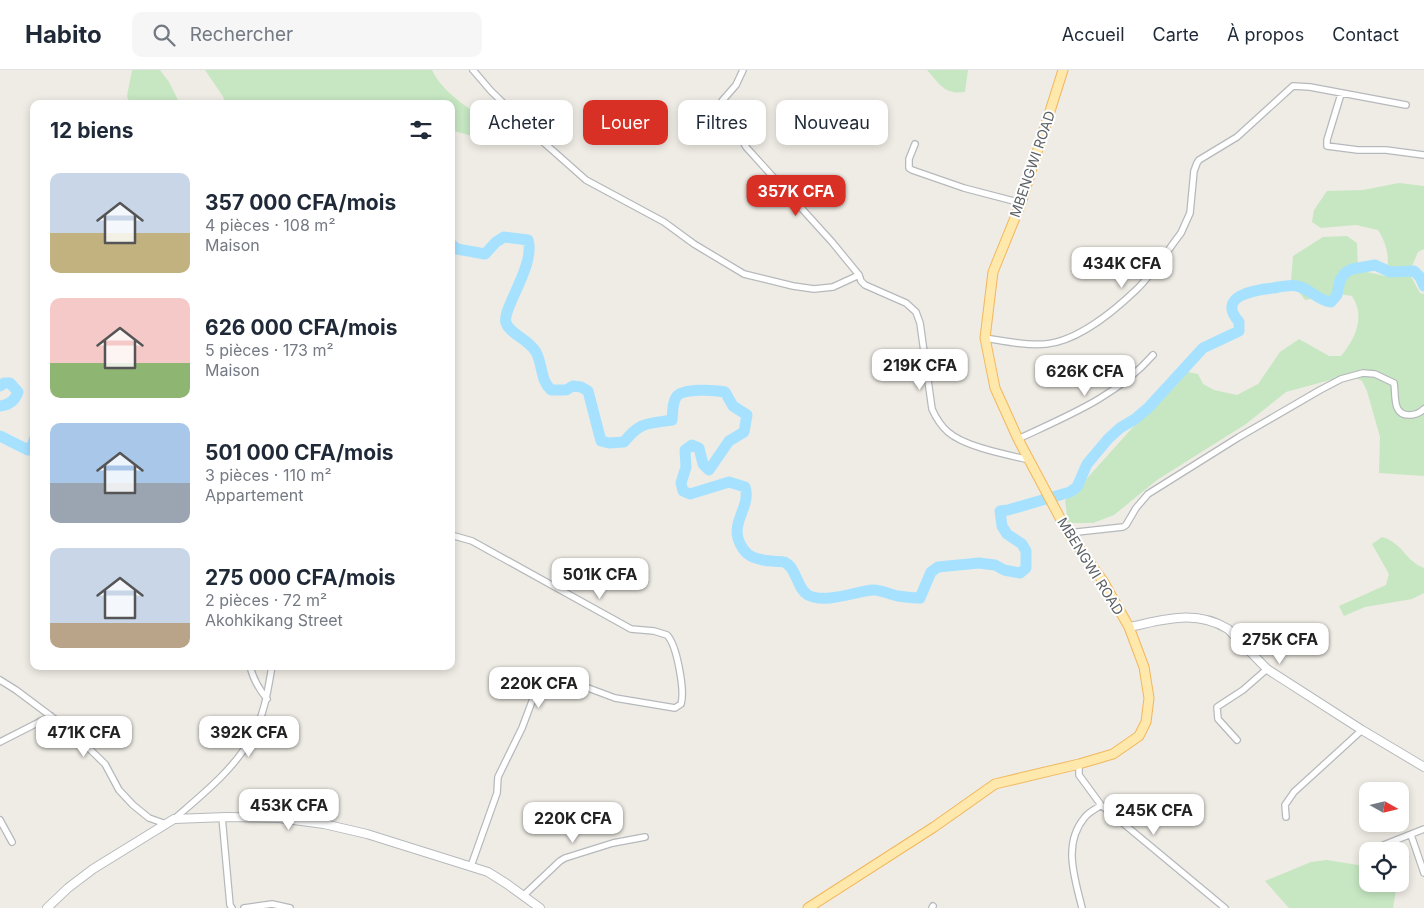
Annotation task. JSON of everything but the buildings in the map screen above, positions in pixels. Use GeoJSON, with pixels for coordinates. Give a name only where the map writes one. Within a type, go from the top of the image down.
{"type":"FeatureCollection","features":[{"type":"Feature","properties":{"kind":"main road","name":"MBENGWI ROAD"},"geometry":{"type":"LineString","coordinates":[[808,908],[934,827],[995,784],[1113,754],[1139,736],[1146,722],[1149,698],[1144,667],[1129,627],[1103,581],[1068,532],[1018,439],[996,388],[985,338],[994,272],[1021,203],[1063,70]]}},
{"type":"Feature","properties":{"kind":"street"},"geometry":{"type":"LineString","coordinates":[[473,70],[491,91],[542,141],[586,180],[664,222],[694,244],[744,274],[814,289],[833,287],[859,275]]}},
{"type":"Feature","properties":{"kind":"street"},"geometry":{"type":"LineString","coordinates":[[743,70],[736,85],[722,100],[722,105],[746,147],[832,242],[859,275],[861,281],[865,285],[906,303],[916,312],[920,324],[932,409],[938,422],[949,433],[976,446],[1030,460]]}},
{"type":"Feature","properties":{"kind":"street"},"geometry":{"type":"LineString","coordinates":[[985,338],[1032,344],[1046,344],[1065,340],[1096,323],[1137,290],[1181,233],[1190,213],[1194,171],[1199,160],[1237,137],[1293,86],[1310,87],[1406,105]]}},
{"type":"Feature","properties":{"kind":"street"},"geometry":{"type":"LineString","coordinates":[[1341,94],[1327,140],[1327,146],[1424,155]]}},
{"type":"Feature","properties":{"kind":"street"},"geometry":{"type":"LineString","coordinates":[[915,144],[909,163],[909,168],[912,170],[964,188],[1021,203]]}},
{"type":"Feature","properties":{"kind":"street"},"geometry":{"type":"LineString","coordinates":[[1018,439],[1096,402],[1123,384],[1141,369],[1153,355]]}},
{"type":"Feature","properties":{"kind":"street"},"geometry":{"type":"LineString","coordinates":[[1068,532],[1123,527],[1148,494],[1239,437],[1341,379],[1363,373],[1376,374],[1394,383],[1396,407],[1399,412],[1414,415],[1424,409]]}},
{"type":"Feature","properties":{"kind":"street"},"geometry":{"type":"LineString","coordinates":[[455,536],[472,541],[631,629],[667,635],[672,644],[681,676],[682,696],[681,704],[675,708],[615,698],[556,676],[550,675],[540,680],[522,728],[498,777],[497,793],[471,866]]}},
{"type":"Feature","properties":{"kind":"street"},"geometry":{"type":"LineString","coordinates":[[1129,627],[1179,617],[1211,620],[1228,629],[1267,669],[1424,767]]}},
{"type":"Feature","properties":{"kind":"street"},"geometry":{"type":"LineString","coordinates":[[1237,740],[1218,719],[1217,707],[1243,690],[1267,669]]}},
{"type":"Feature","properties":{"kind":"street"},"geometry":{"type":"LineString","coordinates":[[251,670],[259,689],[267,698]]}},
{"type":"Feature","properties":{"kind":"street"},"geometry":{"type":"LineString","coordinates":[[47,908],[68,888],[93,869],[174,820],[220,778],[235,761],[254,733],[267,698],[271,670]]}},
{"type":"Feature","properties":{"kind":"street"},"geometry":{"type":"LineString","coordinates":[[0,680],[72,732],[104,764],[120,790],[133,805],[149,818],[166,824]]}},
{"type":"Feature","properties":{"kind":"street"},"geometry":{"type":"LineString","coordinates":[[0,742],[51,716]]}},
{"type":"Feature","properties":{"kind":"street"},"geometry":{"type":"LineString","coordinates":[[1286,816],[1285,805],[1294,792],[1362,730]]}},
{"type":"Feature","properties":{"kind":"street"},"geometry":{"type":"LineString","coordinates":[[1079,764],[1079,775],[1101,805],[1225,908]]}},
{"type":"Feature","properties":{"kind":"street"},"geometry":{"type":"LineString","coordinates":[[1082,908],[1072,864],[1072,847],[1076,831],[1086,816],[1101,805]]}},
{"type":"Feature","properties":{"kind":"street"},"geometry":{"type":"LineString","coordinates":[[222,817],[230,905],[232,908]]}},
{"type":"Feature","properties":{"kind":"street"},"geometry":{"type":"LineString","coordinates":[[174,820],[222,817],[279,818],[324,824],[367,834],[488,872],[524,895],[540,908]]}},
{"type":"Feature","properties":{"kind":"street"},"geometry":{"type":"LineString","coordinates":[[0,820],[12,842]]}},
{"type":"Feature","properties":{"kind":"street"},"geometry":{"type":"LineString","coordinates":[[1393,842],[1424,829]]}},
{"type":"Feature","properties":{"kind":"street"},"geometry":{"type":"LineString","coordinates":[[1411,835],[1424,873]]}},
{"type":"Feature","properties":{"kind":"street"},"geometry":{"type":"LineString","coordinates":[[524,895],[565,858],[613,843],[645,837]]}},
{"type":"Feature","properties":{"kind":"street"},"geometry":{"type":"LineString","coordinates":[[244,908],[272,904],[290,908]]}},
{"type":"Feature","properties":{"kind":"green space"},"geometry":{"type":"Polygon","coordinates":[[[132,70],[160,70],[169,82],[178,100],[128,100],[127,96],[132,70]]]}},
{"type":"Feature","properties":{"kind":"green space"},"geometry":{"type":"Polygon","coordinates":[[[205,70],[432,70],[442,86],[470,109],[470,136],[455,131],[455,100],[224,100],[205,70]]]}},
{"type":"Feature","properties":{"kind":"green space"},"geometry":{"type":"Polygon","coordinates":[[[927,70],[968,70],[965,92],[947,90],[927,70]]]}},
{"type":"Feature","properties":{"kind":"green space"},"geometry":{"type":"Polygon","coordinates":[[[1399,183],[1424,186],[1424,249],[1418,252],[1409,273],[1420,293],[1424,294],[1424,476],[1379,473],[1380,437],[1367,391],[1362,381],[1353,376],[1286,392],[1246,424],[1157,480],[1114,515],[1093,523],[1068,523],[1065,501],[1071,491],[1081,485],[1169,387],[1188,372],[1198,374],[1203,384],[1214,390],[1237,395],[1258,384],[1280,352],[1299,339],[1329,356],[1341,356],[1351,342],[1357,327],[1358,312],[1356,304],[1352,296],[1340,294],[1305,300],[1291,281],[1293,256],[1323,237],[1347,236],[1357,243],[1358,270],[1385,276],[1388,258],[1384,241],[1378,230],[1356,225],[1321,228],[1312,222],[1314,210],[1327,191],[1363,190],[1399,183]]]}},
{"type":"Feature","properties":{"kind":"green space"},"geometry":{"type":"Polygon","coordinates":[[[1382,537],[1395,543],[1412,561],[1424,568],[1424,593],[1412,599],[1365,607],[1344,616],[1339,606],[1386,585],[1389,574],[1372,544],[1382,537]]]}},
{"type":"Feature","properties":{"kind":"green space"},"geometry":{"type":"Polygon","coordinates":[[[1327,860],[1359,865],[1359,892],[1396,892],[1393,908],[1289,908],[1265,881],[1311,862],[1327,860]]]}},
{"type":"Feature","properties":{"kind":"waterway"},"geometry":{"type":"LineString","coordinates":[[455,247],[485,254],[496,242],[504,237],[528,240],[527,262],[508,308],[506,323],[511,330],[533,347],[540,362],[545,382],[551,390],[566,390],[573,386],[581,387],[588,391],[601,441],[609,443],[624,442],[640,427],[651,423],[672,420],[674,401],[681,393],[700,390],[725,392],[733,406],[747,415],[744,432],[729,441],[709,470],[703,464],[699,448],[692,445],[685,450],[686,467],[681,483],[683,491],[690,494],[729,482],[745,487],[746,500],[737,531],[743,549],[755,558],[783,562],[788,565],[792,568],[804,592],[808,595],[823,598],[840,597],[875,590],[898,596],[920,598],[931,572],[938,567],[979,563],[995,565],[1004,570],[1020,573],[1026,568],[1026,551],[1022,544],[1007,534],[1002,526],[1000,511],[1070,492],[1077,487],[1087,464],[1108,439],[1148,408],[1203,348],[1239,331],[1239,322],[1233,313],[1232,306],[1240,296],[1256,290],[1294,285],[1322,300],[1331,302],[1337,295],[1340,280],[1345,273],[1352,269],[1375,265],[1390,272],[1414,271],[1420,277],[1424,286]]}},
{"type":"Feature","properties":{"kind":"waterway"},"geometry":{"type":"LineString","coordinates":[[0,386],[4,383],[10,383],[18,392],[11,402],[0,406]]}},
{"type":"Feature","properties":{"kind":"waterway"},"geometry":{"type":"LineString","coordinates":[[0,436],[28,450],[30,448]]}}]}
